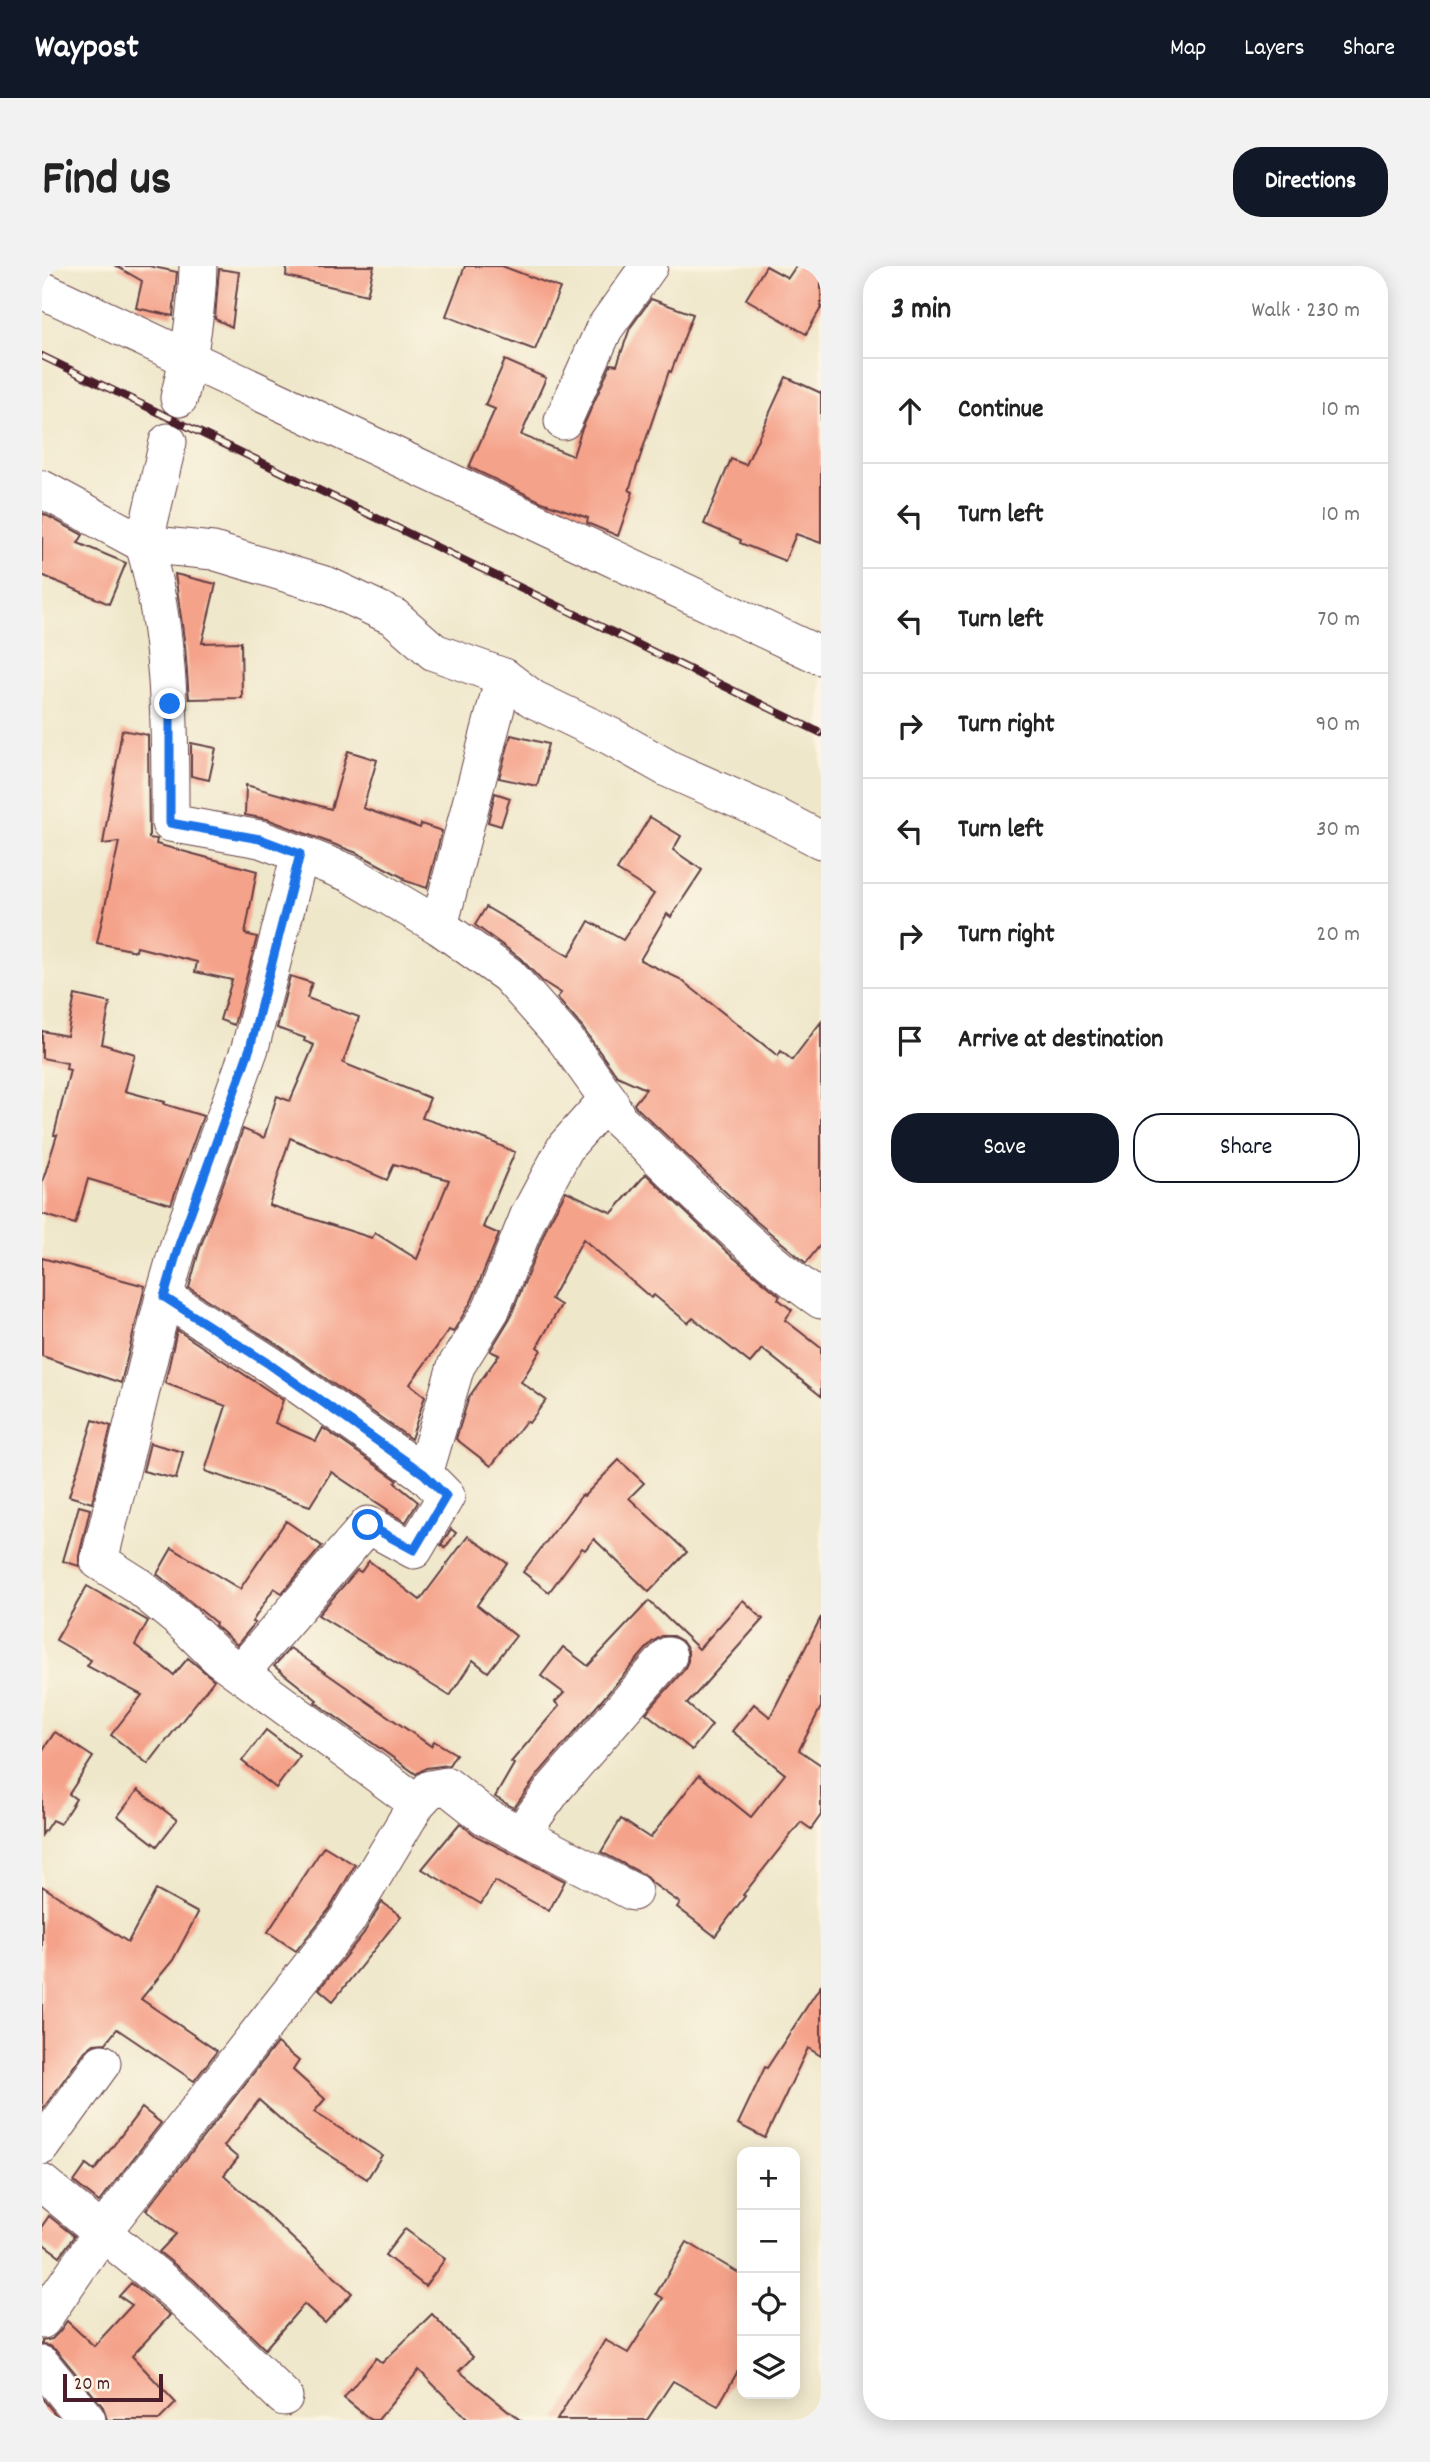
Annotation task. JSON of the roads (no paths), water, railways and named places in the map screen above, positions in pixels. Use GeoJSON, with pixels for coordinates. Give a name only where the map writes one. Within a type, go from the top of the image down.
{"type":"FeatureCollection","features":[{"type":"Feature","properties":{"kind":"street"},"geometry":{"type":"LineString","coordinates":[[179,398],[188,359],[198,289],[198,266]]}},
{"type":"Feature","properties":{"kind":"street"},"geometry":{"type":"LineString","coordinates":[[563,421],[604,329],[649,266]]}},
{"type":"Feature","properties":{"kind":"street"},"geometry":{"type":"LineString","coordinates":[[42,290],[821,656]]}},
{"type":"Feature","properties":{"kind":"street"},"geometry":{"type":"LineString","coordinates":[[168,442],[144,544],[154,579],[161,621],[170,704],[170,823],[260,839],[349,873],[439,926],[508,975],[565,1039],[608,1099],[618,1119],[738,1232],[821,1300]]}},
{"type":"Feature","properties":{"kind":"street"},"geometry":{"type":"LineString","coordinates":[[42,489],[144,544],[213,551],[328,586],[394,617],[434,652],[504,677],[533,699],[612,737],[669,769],[773,815],[821,840]]}},
{"type":"Feature","properties":{"kind":"street"},"geometry":{"type":"LineString","coordinates":[[439,926],[504,677]]}},
{"type":"Feature","properties":{"kind":"street"},"geometry":{"type":"LineString","coordinates":[[300,854],[250,1048],[179,1245],[164,1297],[99,1561],[137,1586],[181,1621],[218,1657],[242,1672],[417,1803]]}},
{"type":"Feature","properties":{"kind":"street"},"geometry":{"type":"LineString","coordinates":[[424,1474],[456,1366],[491,1310],[529,1214],[566,1146],[608,1099]]}},
{"type":"Feature","properties":{"kind":"street"},"geometry":{"type":"LineString","coordinates":[[164,1297],[269,1364],[424,1474],[446,1496],[414,1550],[368,1525],[242,1672]]}},
{"type":"Feature","properties":{"kind":"street"},"geometry":{"type":"LineString","coordinates":[[521,1834],[555,1787],[668,1656]]}},
{"type":"Feature","properties":{"kind":"street"},"geometry":{"type":"LineString","coordinates":[[42,2319],[102,2232],[346,1920],[417,1803],[430,1789],[447,1786],[486,1817],[633,1892]]}},
{"type":"Feature","properties":{"kind":"street"},"geometry":{"type":"LineString","coordinates":[[42,2146],[102,2063]]}},
{"type":"Feature","properties":{"kind":"street"},"geometry":{"type":"LineString","coordinates":[[42,2183],[179,2295],[284,2397]]}},
{"type":"Feature","properties":{"kind":"street"},"geometry":{"type":"LineString","coordinates":[[42,2365],[87,2420]]}},
{"type":"Feature","properties":{"kind":"railway"},"geometry":{"type":"LineString","coordinates":[[42,356],[821,733]]}}]}
